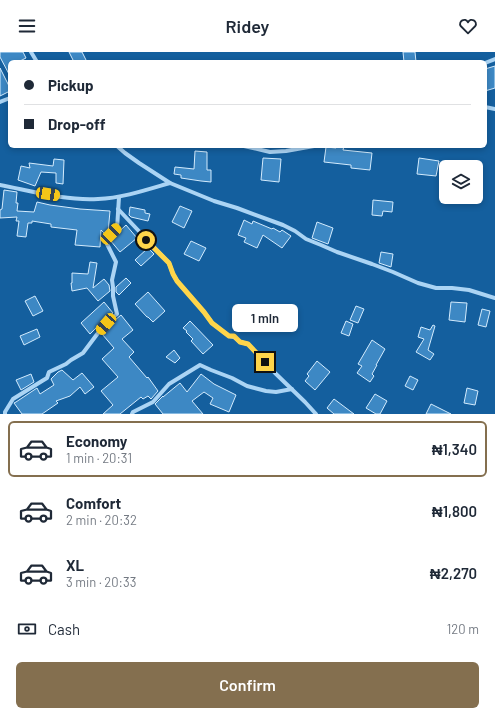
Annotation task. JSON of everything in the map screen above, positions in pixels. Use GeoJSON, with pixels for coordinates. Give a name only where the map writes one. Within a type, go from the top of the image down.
{"type":"FeatureCollection","features":[{"type":"Feature","properties":{"kind":"street"},"geometry":{"type":"LineString","coordinates":[[119,148],[139,164],[170,184],[214,201],[283,224],[306,239],[337,252],[393,272],[418,284],[436,288],[469,290],[495,298]]}},
{"type":"Feature","properties":{"kind":"street"},"geometry":{"type":"LineString","coordinates":[[253,148],[270,152],[303,148]]}},
{"type":"Feature","properties":{"kind":"street"},"geometry":{"type":"LineString","coordinates":[[0,185],[73,199],[97,199],[119,197],[170,184]]}},
{"type":"Feature","properties":{"kind":"street"},"geometry":{"type":"LineString","coordinates":[[5,414],[13,399],[47,378],[49,372],[66,364],[83,353],[98,333],[117,314],[113,296],[114,286],[112,280],[116,262],[105,240],[117,229],[119,197]]}},
{"type":"Feature","properties":{"kind":"street"},"geometry":{"type":"LineString","coordinates":[[118,209],[169,263],[177,281],[212,323],[229,336],[234,336],[240,342],[248,344],[316,414]]}},
{"type":"Feature","properties":{"kind":"street"},"geometry":{"type":"LineString","coordinates":[[132,414],[133,412],[153,402],[169,384],[200,365],[247,386],[266,391],[276,392],[292,389]]}},
{"type":"Feature","properties":{"kind":"building"},"geometry":{"type":"Polygon","coordinates":[[[0,52],[23,52],[26,58],[22,60],[8,60],[8,72],[0,57],[0,52]]]}},
{"type":"Feature","properties":{"kind":"building"},"geometry":{"type":"Polygon","coordinates":[[[69,52],[82,52],[86,60],[73,60],[69,52]]]}},
{"type":"Feature","properties":{"kind":"building"},"geometry":{"type":"Polygon","coordinates":[[[403,52],[415,52],[416,60],[404,60],[403,52]]]}},
{"type":"Feature","properties":{"kind":"building"},"geometry":{"type":"Polygon","coordinates":[[[495,66],[495,88],[487,90],[487,68],[495,66]]]}},
{"type":"Feature","properties":{"kind":"building"},"geometry":{"type":"Polygon","coordinates":[[[0,68],[8,84],[8,92],[0,96],[0,68]]]}},
{"type":"Feature","properties":{"kind":"building"},"geometry":{"type":"Polygon","coordinates":[[[326,148],[344,148],[343,150],[372,153],[370,170],[351,168],[351,165],[324,162],[326,148]]]}},
{"type":"Feature","properties":{"kind":"building"},"geometry":{"type":"Polygon","coordinates":[[[195,151],[207,152],[207,170],[211,170],[211,182],[181,178],[181,175],[174,174],[175,167],[194,169],[195,151]]]}},
{"type":"Feature","properties":{"kind":"building"},"geometry":{"type":"Polygon","coordinates":[[[263,158],[281,159],[279,182],[261,180],[263,158]]]}},
{"type":"Feature","properties":{"kind":"building"},"geometry":{"type":"Polygon","coordinates":[[[419,158],[439,161],[436,176],[417,174],[419,158]]]}},
{"type":"Feature","properties":{"kind":"building"},"geometry":{"type":"Polygon","coordinates":[[[54,159],[64,160],[63,184],[56,183],[56,173],[41,172],[35,186],[18,180],[21,166],[30,168],[29,163],[53,166],[54,159]]]}},
{"type":"Feature","properties":{"kind":"building"},"geometry":{"type":"Polygon","coordinates":[[[4,190],[17,192],[17,211],[34,212],[37,202],[80,209],[110,211],[108,233],[106,235],[101,230],[100,247],[75,245],[77,230],[51,227],[51,224],[32,221],[32,223],[28,223],[26,237],[17,236],[19,221],[16,221],[17,217],[0,218],[4,190]]]}},
{"type":"Feature","properties":{"kind":"building"},"geometry":{"type":"Polygon","coordinates":[[[373,200],[393,202],[392,212],[383,211],[382,216],[372,215],[373,200]]]}},
{"type":"Feature","properties":{"kind":"building"},"geometry":{"type":"Polygon","coordinates":[[[180,206],[192,211],[184,228],[172,222],[180,206]]]}},
{"type":"Feature","properties":{"kind":"building"},"geometry":{"type":"Polygon","coordinates":[[[130,207],[145,210],[145,213],[150,214],[148,221],[131,217],[129,215],[130,207]]]}},
{"type":"Feature","properties":{"kind":"building"},"geometry":{"type":"Polygon","coordinates":[[[244,220],[252,224],[253,221],[280,232],[282,230],[291,236],[282,248],[263,235],[257,248],[244,242],[246,238],[238,235],[244,220]]]}},
{"type":"Feature","properties":{"kind":"building"},"geometry":{"type":"Polygon","coordinates":[[[317,222],[333,228],[328,244],[312,238],[317,222]]]}},
{"type":"Feature","properties":{"kind":"building"},"geometry":{"type":"Polygon","coordinates":[[[126,225],[137,238],[120,252],[110,240],[126,225]]]}},
{"type":"Feature","properties":{"kind":"building"},"geometry":{"type":"Polygon","coordinates":[[[191,241],[206,248],[199,261],[184,254],[191,241]]]}},
{"type":"Feature","properties":{"kind":"building"},"geometry":{"type":"Polygon","coordinates":[[[148,248],[154,254],[141,266],[135,260],[148,248]]]}},
{"type":"Feature","properties":{"kind":"building"},"geometry":{"type":"Polygon","coordinates":[[[381,252],[393,254],[391,267],[379,263],[381,252]]]}},
{"type":"Feature","properties":{"kind":"building"},"geometry":{"type":"Polygon","coordinates":[[[90,262],[97,263],[93,288],[104,279],[109,285],[110,291],[98,301],[87,288],[72,291],[72,273],[88,274],[90,262]]]}},
{"type":"Feature","properties":{"kind":"building"},"geometry":{"type":"Polygon","coordinates":[[[126,278],[131,283],[119,295],[116,292],[116,287],[126,278]]]}},
{"type":"Feature","properties":{"kind":"building"},"geometry":{"type":"Polygon","coordinates":[[[148,292],[165,311],[153,322],[135,304],[148,292]]]}},
{"type":"Feature","properties":{"kind":"building"},"geometry":{"type":"Polygon","coordinates":[[[35,296],[43,311],[33,316],[25,301],[35,296]]]}},
{"type":"Feature","properties":{"kind":"building"},"geometry":{"type":"Polygon","coordinates":[[[104,302],[113,313],[90,334],[81,323],[104,302]]]}},
{"type":"Feature","properties":{"kind":"building"},"geometry":{"type":"Polygon","coordinates":[[[451,302],[467,303],[465,322],[449,320],[451,302]]]}},
{"type":"Feature","properties":{"kind":"building"},"geometry":{"type":"Polygon","coordinates":[[[356,306],[364,309],[358,323],[350,320],[356,306]]]}},
{"type":"Feature","properties":{"kind":"building"},"geometry":{"type":"Polygon","coordinates":[[[482,309],[490,311],[486,327],[478,325],[482,309]]]}},
{"type":"Feature","properties":{"kind":"building"},"geometry":{"type":"Polygon","coordinates":[[[121,315],[133,330],[122,339],[134,352],[129,357],[147,378],[148,377],[158,391],[151,399],[148,396],[143,399],[141,397],[120,414],[103,414],[113,405],[101,391],[118,377],[102,359],[114,348],[102,334],[108,326],[121,315]]]}},
{"type":"Feature","properties":{"kind":"building"},"geometry":{"type":"Polygon","coordinates":[[[190,321],[213,345],[203,354],[191,341],[193,339],[183,328],[190,321]]]}},
{"type":"Feature","properties":{"kind":"building"},"geometry":{"type":"Polygon","coordinates":[[[346,321],[353,324],[349,336],[341,333],[346,321]]]}},
{"type":"Feature","properties":{"kind":"building"},"geometry":{"type":"Polygon","coordinates":[[[433,325],[435,326],[428,350],[434,354],[430,360],[416,352],[424,339],[418,337],[421,327],[430,330],[433,325]]]}},
{"type":"Feature","properties":{"kind":"building"},"geometry":{"type":"Polygon","coordinates":[[[37,329],[40,337],[24,345],[20,336],[37,329]]]}},
{"type":"Feature","properties":{"kind":"building"},"geometry":{"type":"Polygon","coordinates":[[[372,340],[385,349],[376,365],[372,374],[374,376],[370,382],[357,373],[362,366],[358,364],[372,340]]]}},
{"type":"Feature","properties":{"kind":"building"},"geometry":{"type":"Polygon","coordinates":[[[174,350],[180,358],[175,363],[166,357],[174,350]]]}},
{"type":"Feature","properties":{"kind":"building"},"geometry":{"type":"Polygon","coordinates":[[[317,361],[330,372],[315,390],[305,381],[309,376],[307,374],[317,361]]]}},
{"type":"Feature","properties":{"kind":"building"},"geometry":{"type":"Polygon","coordinates":[[[62,370],[73,380],[82,373],[94,387],[85,394],[80,387],[70,396],[56,401],[58,403],[42,414],[22,414],[14,403],[37,388],[40,394],[54,385],[51,379],[62,370]]]}},
{"type":"Feature","properties":{"kind":"building"},"geometry":{"type":"Polygon","coordinates":[[[31,374],[34,382],[21,390],[16,380],[31,374]]]}},
{"type":"Feature","properties":{"kind":"building"},"geometry":{"type":"Polygon","coordinates":[[[201,374],[214,384],[236,395],[229,412],[210,404],[213,398],[204,392],[192,401],[203,414],[163,414],[155,404],[180,383],[187,392],[201,374]]]}},
{"type":"Feature","properties":{"kind":"building"},"geometry":{"type":"Polygon","coordinates":[[[410,376],[418,380],[413,390],[405,386],[410,376]]]}},
{"type":"Feature","properties":{"kind":"building"},"geometry":{"type":"Polygon","coordinates":[[[467,388],[478,391],[475,405],[464,403],[467,388]]]}},
{"type":"Feature","properties":{"kind":"building"},"geometry":{"type":"Polygon","coordinates":[[[375,394],[387,401],[380,414],[376,414],[366,408],[375,394]]]}},
{"type":"Feature","properties":{"kind":"building"},"geometry":{"type":"Polygon","coordinates":[[[334,399],[354,414],[334,414],[327,408],[334,399]]]}},
{"type":"Feature","properties":{"kind":"building"},"geometry":{"type":"Polygon","coordinates":[[[431,404],[451,414],[426,414],[431,404]]]}},
{"type":"Feature","properties":{"kind":"route"},"geometry":{"type":"LineString","coordinates":[[146,240],[169,263],[177,281],[212,323],[229,336],[234,336],[240,342],[248,344],[265,362]]}}]}
